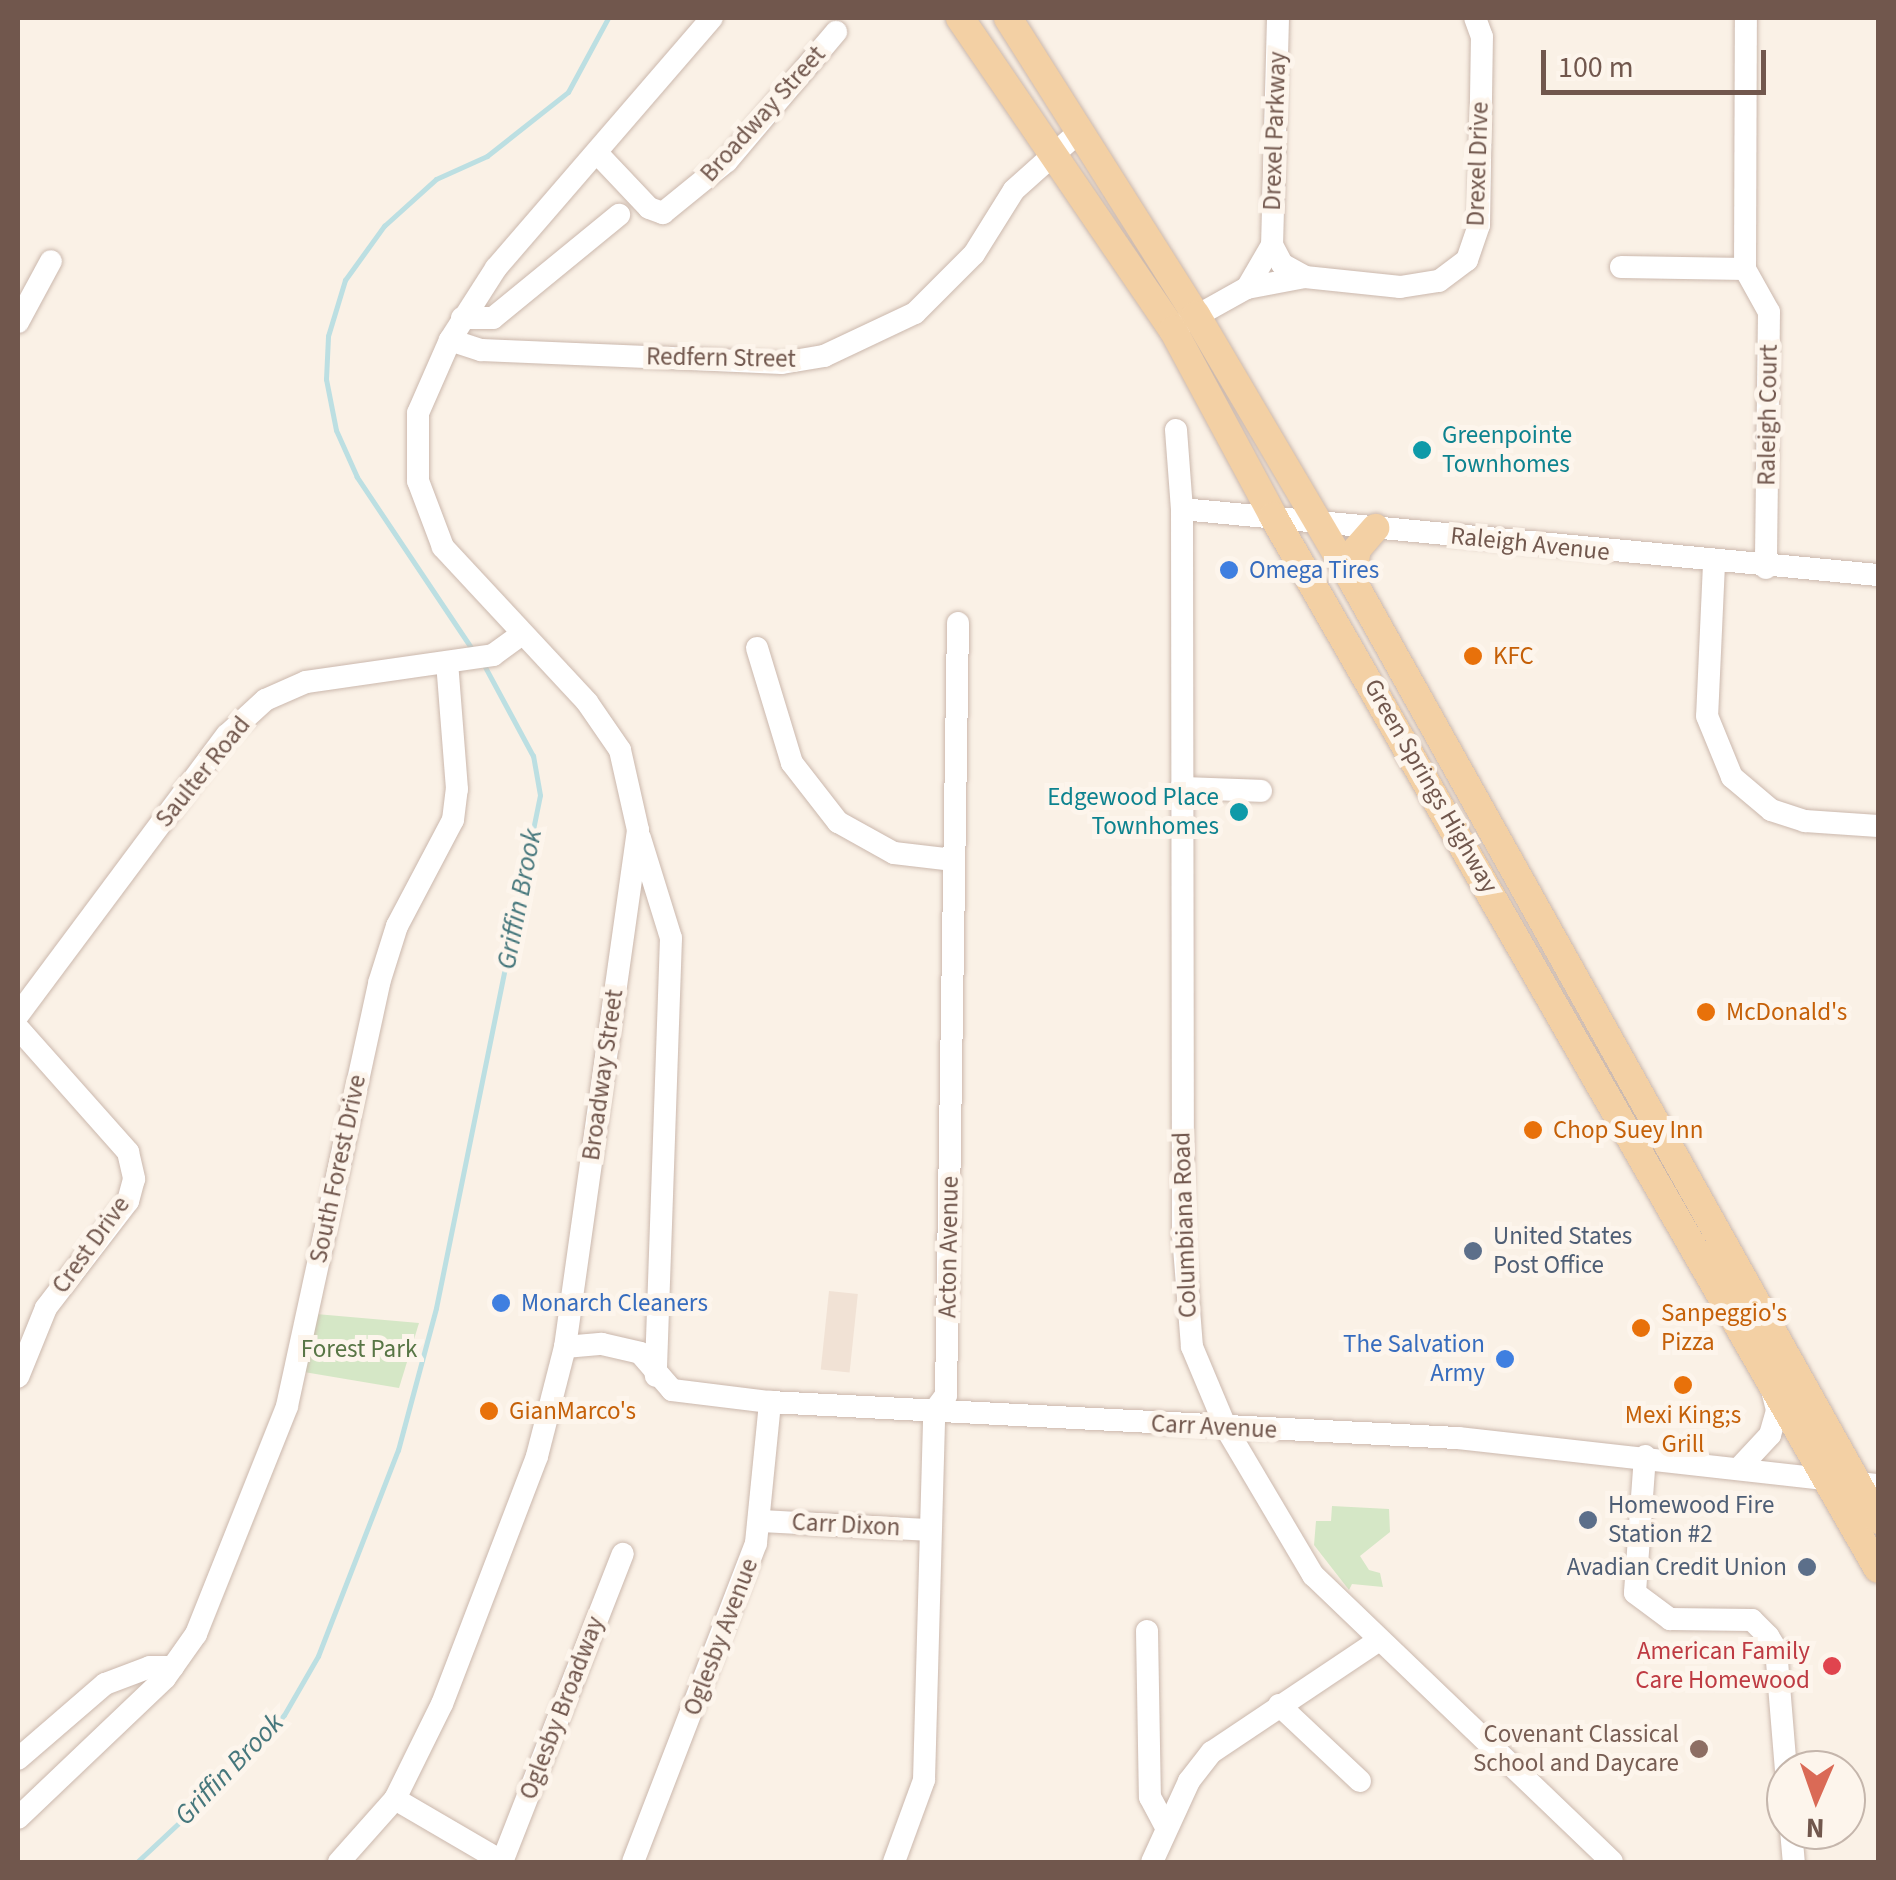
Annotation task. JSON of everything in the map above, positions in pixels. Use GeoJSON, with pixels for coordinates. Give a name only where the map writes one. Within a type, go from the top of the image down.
{"type":"FeatureCollection","features":[{"type":"Feature","properties":{"kind":"main road","name":"Green Springs Highway"},"geometry":{"type":"LineString","coordinates":[[960,18],[1184,323],[1316,521],[1868,1483],[1878,1520]]}},
{"type":"Feature","properties":{"kind":"main road","name":"Green Springs Highway"},"geometry":{"type":"LineString","coordinates":[[1008,18],[1081,130],[1184,323],[1273,516],[1878,1569]]}},
{"type":"Feature","properties":{"kind":"main road"},"geometry":{"type":"LineString","coordinates":[[1352,580],[1357,548],[1375,528]]}},
{"type":"Feature","properties":{"kind":"street","name":"Broadway Street"},"geometry":{"type":"LineString","coordinates":[[339,1862],[395,1798],[442,1704],[537,1456],[565,1347],[638,830],[620,750],[588,702],[443,546],[418,481],[418,413],[450,340],[496,268],[712,18]]}},
{"type":"Feature","properties":{"kind":"street","name":"Drexel Parkway"},"geometry":{"type":"LineString","coordinates":[[1247,288],[1277,254],[1278,18]]}},
{"type":"Feature","properties":{"kind":"street","name":"Drexel Drive"},"geometry":{"type":"LineString","coordinates":[[1247,288],[1304,277],[1420,285],[1438,281],[1467,260],[1479,225],[1482,37],[1476,18]]}},
{"type":"Feature","properties":{"kind":"street"},"geometry":{"type":"LineString","coordinates":[[1621,267],[1744,269],[1746,18]]}},
{"type":"Feature","properties":{"kind":"street","name":"Broadway Street"},"geometry":{"type":"LineString","coordinates":[[598,154],[648,208],[662,213],[727,161],[836,32]]}},
{"type":"Feature","properties":{"kind":"street","name":"Redfern Street"},"geometry":{"type":"LineString","coordinates":[[450,340],[481,350],[651,358],[782,362],[824,356],[914,313],[974,254],[1014,190],[1081,130]]}},
{"type":"Feature","properties":{"kind":"street"},"geometry":{"type":"LineString","coordinates":[[462,318],[494,318],[619,216]]}},
{"type":"Feature","properties":{"kind":"street","name":"Drexel Drive"},"geometry":{"type":"LineString","coordinates":[[1277,254],[1304,277]]}},
{"type":"Feature","properties":{"kind":"street"},"geometry":{"type":"LineString","coordinates":[[18,322],[51,261]]}},
{"type":"Feature","properties":{"kind":"street","name":"Raleigh Court"},"geometry":{"type":"LineString","coordinates":[[1744,269],[1769,312],[1766,568]]}},
{"type":"Feature","properties":{"kind":"street"},"geometry":{"type":"LineString","coordinates":[[1184,323],[1247,288]]}},
{"type":"Feature","properties":{"kind":"street","name":"Columbiana Road"},"geometry":{"type":"LineString","coordinates":[[1176,430],[1182,508],[1185,1312],[1192,1347],[1226,1428],[1313,1574],[1378,1641],[1612,1862]]}},
{"type":"Feature","properties":{"kind":"street","name":"Raleigh Avenue"},"geometry":{"type":"LineString","coordinates":[[1182,508],[1714,564],[1878,575]]}},
{"type":"Feature","properties":{"kind":"street"},"geometry":{"type":"LineString","coordinates":[[1714,564],[1707,716],[1732,777],[1771,810],[1805,820],[1878,826]]}},
{"type":"Feature","properties":{"kind":"street","name":"Acton Avenue"},"geometry":{"type":"LineString","coordinates":[[894,1862],[924,1780],[934,1411],[946,1391],[958,623]]}},
{"type":"Feature","properties":{"kind":"street","name":"Saulter Road"},"geometry":{"type":"LineString","coordinates":[[18,1015],[228,734],[265,700],[306,682],[493,655],[522,634]]}},
{"type":"Feature","properties":{"kind":"street"},"geometry":{"type":"LineString","coordinates":[[757,648],[792,762],[838,822],[894,853],[954,860]]}},
{"type":"Feature","properties":{"kind":"street","name":"South Forest Drive"},"geometry":{"type":"LineString","coordinates":[[18,1818],[173,1667],[196,1634],[286,1406],[379,983],[397,926],[453,820],[457,789],[455,662]]}},
{"type":"Feature","properties":{"kind":"street"},"geometry":{"type":"LineString","coordinates":[[1181,788],[1262,791]]}},
{"type":"Feature","properties":{"kind":"street"},"geometry":{"type":"LineString","coordinates":[[638,830],[671,938],[656,1376]]}},
{"type":"Feature","properties":{"kind":"street","name":"Crest Drive"},"geometry":{"type":"LineString","coordinates":[[18,1028],[128,1152],[134,1180],[128,1202],[29,1326],[18,1377]]}},
{"type":"Feature","properties":{"kind":"street","name":"Carr Avenue"},"geometry":{"type":"LineString","coordinates":[[565,1347],[602,1344],[640,1354],[672,1390],[770,1402],[1458,1438],[1742,1465],[1868,1483]]}},
{"type":"Feature","properties":{"kind":"street"},"geometry":{"type":"LineString","coordinates":[[1742,1465],[1770,1435],[1777,1410],[1768,1372]]}},
{"type":"Feature","properties":{"kind":"street","name":"Oglesby Avenue"},"geometry":{"type":"LineString","coordinates":[[633,1862],[763,1521],[770,1402]]}},
{"type":"Feature","properties":{"kind":"street"},"geometry":{"type":"LineString","coordinates":[[1644,1456],[1635,1593],[1670,1618],[1752,1620],[1768,1636],[1776,1649],[1784,1750]]}},
{"type":"Feature","properties":{"kind":"street","name":"Carr Dixon"},"geometry":{"type":"LineString","coordinates":[[763,1521],[930,1530]]}},
{"type":"Feature","properties":{"kind":"street","name":"Oglesby Broadway"},"geometry":{"type":"LineString","coordinates":[[502,1862],[624,1554]]}},
{"type":"Feature","properties":{"kind":"street"},"geometry":{"type":"LineString","coordinates":[[1146,1631],[1150,1797],[1166,1827]]}},
{"type":"Feature","properties":{"kind":"street"},"geometry":{"type":"LineString","coordinates":[[1152,1862],[1166,1827],[1212,1752],[1378,1641]]}},
{"type":"Feature","properties":{"kind":"street"},"geometry":{"type":"LineString","coordinates":[[18,1759],[105,1684],[150,1667],[173,1667]]}},
{"type":"Feature","properties":{"kind":"street"},"geometry":{"type":"LineString","coordinates":[[1279,1705],[1360,1781]]}},
{"type":"Feature","properties":{"kind":"street"},"geometry":{"type":"LineString","coordinates":[[395,1798],[502,1862]]}},
{"type":"Feature","properties":{"kind":"shaded area"},"geometry":{"type":"Polygon","coordinates":[[[829,1291],[858,1294],[850,1373],[821,1370],[829,1291]]]}},
{"type":"Feature","properties":{"kind":"green space","name":"Forest Park"},"geometry":{"type":"Polygon","coordinates":[[[316,1314],[419,1323],[399,1388],[304,1372],[316,1314]]]}},
{"type":"Feature","properties":{"kind":"green space"},"geometry":{"type":"Polygon","coordinates":[[[1332,1506],[1389,1509],[1390,1532],[1360,1556],[1369,1570],[1380,1573],[1383,1587],[1352,1584],[1349,1590],[1314,1545],[1316,1521],[1331,1521],[1332,1506]]]}},
{"type":"Feature","properties":{"kind":"waterway","name":"Griffin Brook"},"geometry":{"type":"LineString","coordinates":[[474,652],[357,477],[336,430],[326,379],[328,336],[345,280],[384,226],[436,179],[487,156],[568,92],[608,18]]}},
{"type":"Feature","properties":{"kind":"waterway","name":"Griffin Brook"},"geometry":{"type":"LineString","coordinates":[[137,1862],[245,1761],[284,1715],[318,1656],[398,1450],[436,1308],[540,795],[533,756],[484,665]]}},
{"type":"Feature","properties":{"kind":"place","name":"Greenpointe Townhomes"},"geometry":{"type":"Point","coordinates":[1422,450]}},
{"type":"Feature","properties":{"kind":"place","name":"Omega Tires"},"geometry":{"type":"Point","coordinates":[1229,570]}},
{"type":"Feature","properties":{"kind":"place","name":"KFC"},"geometry":{"type":"Point","coordinates":[1473,656]}},
{"type":"Feature","properties":{"kind":"place","name":"Edgewood Place Townhomes"},"geometry":{"type":"Point","coordinates":[1239,812]}},
{"type":"Feature","properties":{"kind":"place","name":"McDonald's"},"geometry":{"type":"Point","coordinates":[1706,1012]}},
{"type":"Feature","properties":{"kind":"place","name":"Chop Suey Inn"},"geometry":{"type":"Point","coordinates":[1533,1130]}},
{"type":"Feature","properties":{"kind":"place","name":"United States Post Office"},"geometry":{"type":"Point","coordinates":[1473,1251]}},
{"type":"Feature","properties":{"kind":"place","name":"Monarch Cleaners"},"geometry":{"type":"Point","coordinates":[501,1303]}},
{"type":"Feature","properties":{"kind":"place","name":"Sanpeggio's Pizza"},"geometry":{"type":"Point","coordinates":[1641,1328]}},
{"type":"Feature","properties":{"kind":"place","name":"The Salvation Army"},"geometry":{"type":"Point","coordinates":[1505,1359]}},
{"type":"Feature","properties":{"kind":"place","name":"Mexi King;s Grill"},"geometry":{"type":"Point","coordinates":[1683,1385]}},
{"type":"Feature","properties":{"kind":"place","name":"GianMarco's"},"geometry":{"type":"Point","coordinates":[489,1411]}},
{"type":"Feature","properties":{"kind":"place","name":"Homewood Fire Station #2"},"geometry":{"type":"Point","coordinates":[1588,1520]}},
{"type":"Feature","properties":{"kind":"place","name":"Avadian Credit Union"},"geometry":{"type":"Point","coordinates":[1807,1567]}},
{"type":"Feature","properties":{"kind":"place","name":"American Family Care Homewood"},"geometry":{"type":"Point","coordinates":[1832,1666]}},
{"type":"Feature","properties":{"kind":"place","name":"Covenant Classical School and Daycare"},"geometry":{"type":"Point","coordinates":[1699,1749]}}]}
